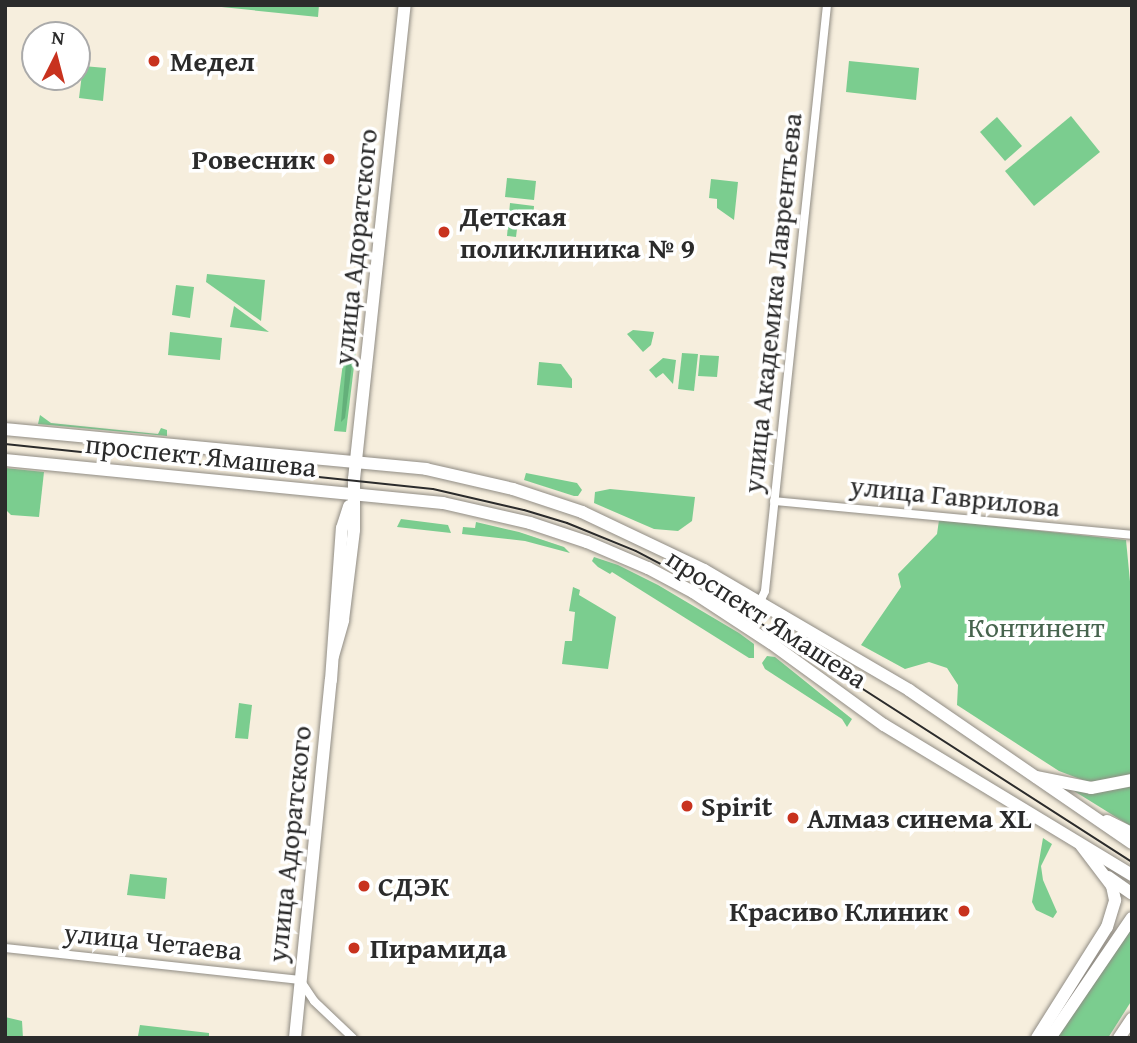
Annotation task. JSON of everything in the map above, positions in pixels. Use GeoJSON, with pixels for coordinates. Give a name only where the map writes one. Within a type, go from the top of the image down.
{"type":"FeatureCollection","features":[{"type":"Feature","properties":{"kind":"main road","name":"улица Адоратского"},"geometry":{"type":"LineString","coordinates":[[295,1038],[333,656],[333,619],[342,528],[353,495],[405,5]]}},
{"type":"Feature","properties":{"kind":"main road","name":"проспект Ямашева"},"geometry":{"type":"LineString","coordinates":[[5,429],[438,471],[513,489],[582,512],[704,570],[909,690],[1030,776],[1132,843]]}},
{"type":"Feature","properties":{"kind":"main road","name":"проспект Ямашева"},"geometry":{"type":"LineString","coordinates":[[5,460],[475,509],[587,542],[648,568],[693,592],[771,643],[884,725],[1132,875]]}},
{"type":"Feature","properties":{"kind":"main road"},"geometry":{"type":"LineString","coordinates":[[1030,776],[1091,788],[1132,780]]}},
{"type":"Feature","properties":{"kind":"main road"},"geometry":{"type":"LineString","coordinates":[[1079,809],[1132,833]]}},
{"type":"Feature","properties":{"kind":"main road"},"geometry":{"type":"LineString","coordinates":[[1037,1038],[1107,927],[1115,900],[1104,875],[1078,842]]}},
{"type":"Feature","properties":{"kind":"main road"},"geometry":{"type":"LineString","coordinates":[[1104,875],[1132,894]]}},
{"type":"Feature","properties":{"kind":"main road"},"geometry":{"type":"LineString","coordinates":[[1050,1038],[1132,918]]}},
{"type":"Feature","properties":{"kind":"main road"},"geometry":{"type":"LineString","coordinates":[[1119,1038],[1132,1019]]}},
{"type":"Feature","properties":{"kind":"street","name":"улица Академика Лаврентьева"},"geometry":{"type":"LineString","coordinates":[[759,604],[765,591],[827,5]]}},
{"type":"Feature","properties":{"kind":"street","name":"улица Гаврилова"},"geometry":{"type":"LineString","coordinates":[[774,501],[1132,535]]}},
{"type":"Feature","properties":{"kind":"street","name":"улица Четаева"},"geometry":{"type":"LineString","coordinates":[[5,948],[300,980]]}},
{"type":"Feature","properties":{"kind":"street"},"geometry":{"type":"LineString","coordinates":[[300,980],[314,1002],[353,1038]]}},
{"type":"Feature","properties":{"kind":"green space"},"geometry":{"type":"Polygon","coordinates":[[[202,5],[319,5],[318,17],[202,5]]]}},
{"type":"Feature","properties":{"kind":"green space"},"geometry":{"type":"Polygon","coordinates":[[[849,61],[919,68],[916,100],[846,92],[849,61]]]}},
{"type":"Feature","properties":{"kind":"green space"},"geometry":{"type":"Polygon","coordinates":[[[91,67],[106,68],[103,101],[79,98],[80,91],[91,91],[91,67]]]}},
{"type":"Feature","properties":{"kind":"green space"},"geometry":{"type":"Polygon","coordinates":[[[1071,116],[1100,152],[1034,206],[1005,171],[1071,116]]]}},
{"type":"Feature","properties":{"kind":"green space"},"geometry":{"type":"Polygon","coordinates":[[[997,117],[1022,146],[1005,161],[980,132],[997,117]]]}},
{"type":"Feature","properties":{"kind":"green space"},"geometry":{"type":"Polygon","coordinates":[[[507,178],[536,181],[534,200],[505,197],[507,178]]]}},
{"type":"Feature","properties":{"kind":"green space"},"geometry":{"type":"Polygon","coordinates":[[[711,179],[738,182],[734,220],[717,208],[717,199],[709,198],[711,179]]]}},
{"type":"Feature","properties":{"kind":"green space"},"geometry":{"type":"Polygon","coordinates":[[[510,203],[534,206],[533,222],[518,221],[516,237],[507,236],[510,203]]]}},
{"type":"Feature","properties":{"kind":"green space"},"geometry":{"type":"Polygon","coordinates":[[[207,274],[265,280],[261,321],[206,282],[207,274]]]}},
{"type":"Feature","properties":{"kind":"green space"},"geometry":{"type":"Polygon","coordinates":[[[176,285],[194,287],[190,318],[172,315],[176,285]]]}},
{"type":"Feature","properties":{"kind":"green space"},"geometry":{"type":"Polygon","coordinates":[[[234,306],[269,332],[230,327],[234,306]]]}},
{"type":"Feature","properties":{"kind":"green space"},"geometry":{"type":"Polygon","coordinates":[[[633,330],[654,332],[651,345],[643,352],[627,334],[633,330]]]}},
{"type":"Feature","properties":{"kind":"green space"},"geometry":{"type":"Polygon","coordinates":[[[170,332],[222,338],[220,360],[168,355],[170,332]]]}},
{"type":"Feature","properties":{"kind":"green space"},"geometry":{"type":"Polygon","coordinates":[[[345,348],[356,350],[346,432],[334,431],[345,348]]]}},
{"type":"Feature","properties":{"kind":"green space"},"geometry":{"type":"Polygon","coordinates":[[[682,353],[698,354],[694,391],[678,389],[682,353]]]}},
{"type":"Feature","properties":{"kind":"green space"},"geometry":{"type":"Polygon","coordinates":[[[700,355],[719,356],[717,377],[698,376],[700,355]]]}},
{"type":"Feature","properties":{"kind":"green space"},"geometry":{"type":"Polygon","coordinates":[[[663,358],[676,360],[673,384],[663,373],[656,378],[649,370],[663,358]]]}},
{"type":"Feature","properties":{"kind":"green space"},"geometry":{"type":"Polygon","coordinates":[[[349,360],[352,364],[345,418],[341,422],[346,363],[349,360]]]}},
{"type":"Feature","properties":{"kind":"green space"},"geometry":{"type":"Polygon","coordinates":[[[539,362],[561,364],[572,379],[572,388],[537,385],[539,362]]]}},
{"type":"Feature","properties":{"kind":"green space"},"geometry":{"type":"Polygon","coordinates":[[[40,415],[51,423],[158,434],[161,428],[167,430],[167,436],[38,424],[40,415]]]}},
{"type":"Feature","properties":{"kind":"green space"},"geometry":{"type":"Polygon","coordinates":[[[5,468],[44,472],[39,517],[11,515],[5,509],[5,468]]]}},
{"type":"Feature","properties":{"kind":"green space"},"geometry":{"type":"Polygon","coordinates":[[[526,473],[577,483],[582,490],[578,496],[574,496],[524,480],[526,473]]]}},
{"type":"Feature","properties":{"kind":"green space"},"geometry":{"type":"Polygon","coordinates":[[[610,489],[695,497],[692,521],[678,531],[654,529],[594,503],[595,492],[610,489]]]}},
{"type":"Feature","properties":{"kind":"green space"},"geometry":{"type":"Polygon","coordinates":[[[401,519],[448,525],[451,533],[397,527],[401,519]]]}},
{"type":"Feature","properties":{"kind":"green space","name":"Континент"},"geometry":{"type":"Polygon","coordinates":[[[939,520],[1126,540],[1132,602],[1132,773],[1119,779],[1088,782],[1059,771],[957,705],[958,685],[947,668],[929,662],[905,669],[861,645],[901,587],[898,574],[937,534],[939,520]]]}},
{"type":"Feature","properties":{"kind":"green space"},"geometry":{"type":"Polygon","coordinates":[[[476,522],[519,532],[564,547],[570,553],[525,541],[462,534],[463,527],[475,528],[476,522]]]}},
{"type":"Feature","properties":{"kind":"green space"},"geometry":{"type":"Polygon","coordinates":[[[594,557],[618,565],[658,585],[739,633],[754,644],[754,658],[749,658],[612,572],[610,574],[598,567],[592,561],[594,557]]]}},
{"type":"Feature","properties":{"kind":"green space"},"geometry":{"type":"Polygon","coordinates":[[[573,587],[580,590],[579,595],[616,617],[608,669],[562,664],[565,641],[572,641],[575,612],[569,611],[573,587]]]}},
{"type":"Feature","properties":{"kind":"green space"},"geometry":{"type":"Polygon","coordinates":[[[767,656],[775,657],[852,719],[847,727],[842,719],[765,669],[762,663],[767,656]]]}},
{"type":"Feature","properties":{"kind":"green space"},"geometry":{"type":"Polygon","coordinates":[[[239,703],[252,705],[248,739],[235,738],[239,703]]]}},
{"type":"Feature","properties":{"kind":"green space"},"geometry":{"type":"Polygon","coordinates":[[[1132,785],[1132,827],[1066,786],[1094,793],[1132,785]]]}},
{"type":"Feature","properties":{"kind":"green space"},"geometry":{"type":"Polygon","coordinates":[[[1043,838],[1052,844],[1041,866],[1043,880],[1057,912],[1053,918],[1036,910],[1032,902],[1043,838]]]}},
{"type":"Feature","properties":{"kind":"green space"},"geometry":{"type":"Polygon","coordinates":[[[130,874],[167,878],[165,899],[127,895],[130,874]]]}},
{"type":"Feature","properties":{"kind":"green space"},"geometry":{"type":"Polygon","coordinates":[[[1132,923],[1132,1000],[1108,1038],[1054,1038],[1132,923]]]}},
{"type":"Feature","properties":{"kind":"green space"},"geometry":{"type":"Polygon","coordinates":[[[5,1017],[22,1021],[23,1038],[5,1038],[5,1017]]]}},
{"type":"Feature","properties":{"kind":"green space"},"geometry":{"type":"Polygon","coordinates":[[[140,1025],[209,1033],[209,1038],[138,1036],[140,1025]]]}},
{"type":"Feature","properties":{"kind":"tram line"},"geometry":{"type":"LineString","coordinates":[[5,444],[433,489],[567,523],[636,551],[701,585],[1132,862]]}},
{"type":"Feature","properties":{"kind":"place","name":"Медел"},"geometry":{"type":"Point","coordinates":[154,61]}},
{"type":"Feature","properties":{"kind":"place","name":"Ровесник"},"geometry":{"type":"Point","coordinates":[329,159]}},
{"type":"Feature","properties":{"kind":"place","name":"Детская поликлиника № 9"},"geometry":{"type":"Point","coordinates":[444,232]}},
{"type":"Feature","properties":{"kind":"place","name":"Spirit"},"geometry":{"type":"Point","coordinates":[687,806]}},
{"type":"Feature","properties":{"kind":"place","name":"Алмаз синема XL"},"geometry":{"type":"Point","coordinates":[793,818]}},
{"type":"Feature","properties":{"kind":"place","name":"СДЭК"},"geometry":{"type":"Point","coordinates":[364,886]}},
{"type":"Feature","properties":{"kind":"place","name":"Красиво Клиник"},"geometry":{"type":"Point","coordinates":[964,911]}},
{"type":"Feature","properties":{"kind":"place","name":"Пирамида"},"geometry":{"type":"Point","coordinates":[354,948]}}]}
